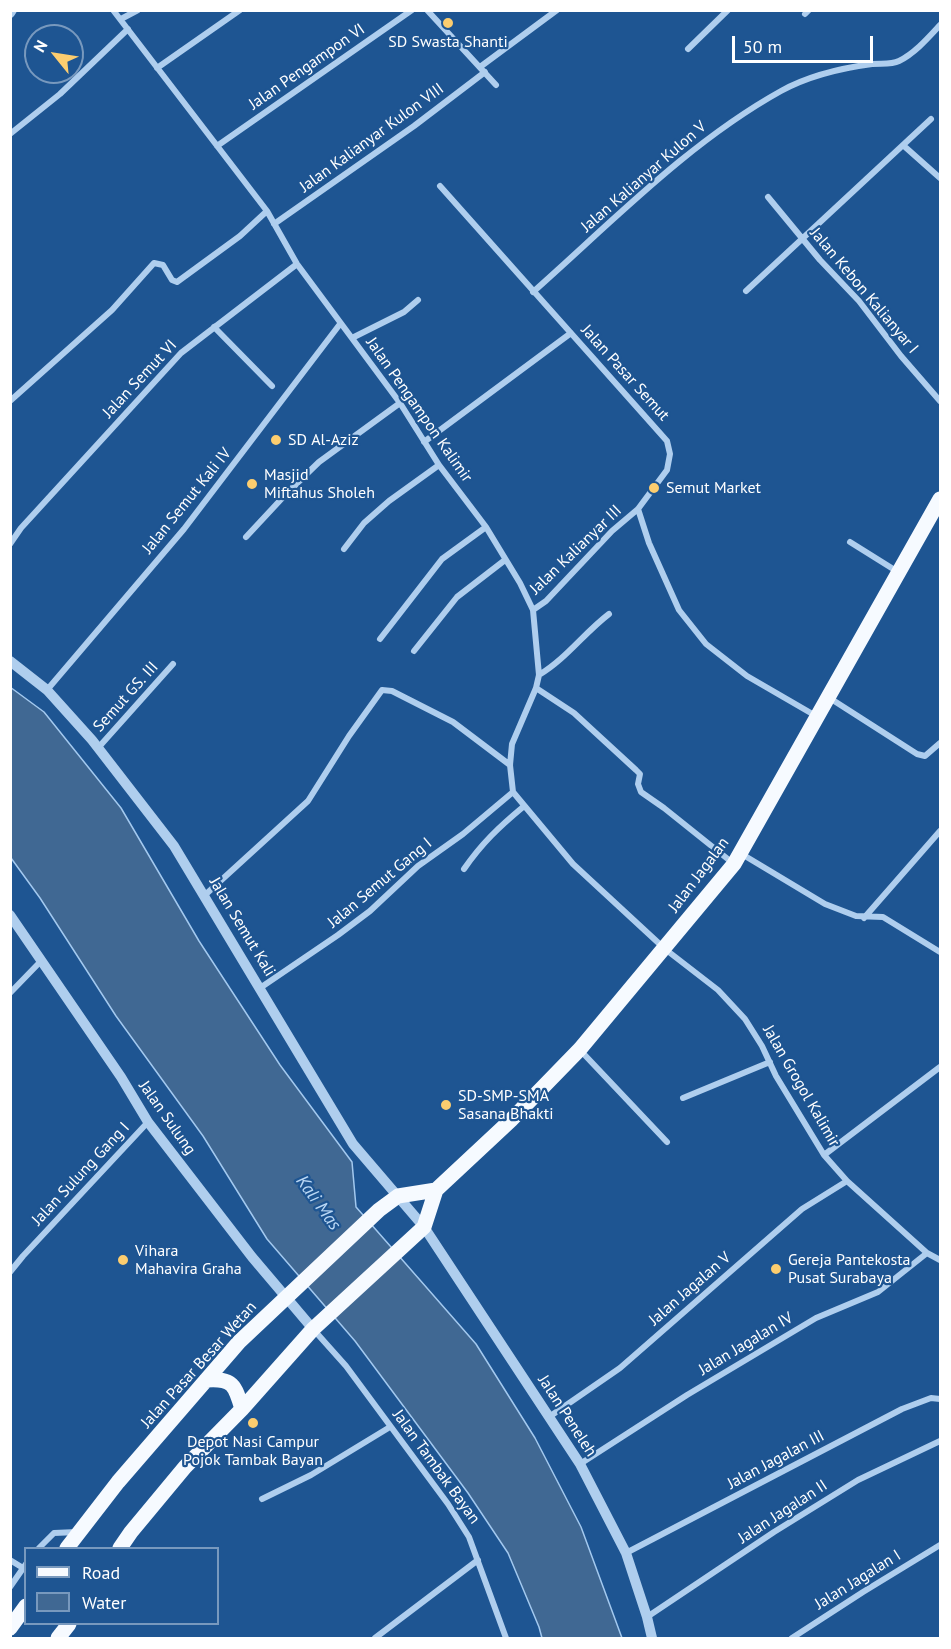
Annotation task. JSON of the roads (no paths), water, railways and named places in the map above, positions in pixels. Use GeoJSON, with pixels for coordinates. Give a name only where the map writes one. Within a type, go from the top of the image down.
{"type":"FeatureCollection","features":[{"type":"Feature","properties":{"kind":"main road","name":"Jalan Jagalan"},"geometry":{"type":"LineString","coordinates":[[435,1190],[511,1120],[580,1049],[665,949],[737,859],[940,499]]}},
{"type":"Feature","properties":{"kind":"main road"},"geometry":{"type":"LineString","coordinates":[[121,1547],[185,1467],[242,1409],[313,1329],[424,1227],[435,1190],[398,1196]]}},
{"type":"Feature","properties":{"kind":"main road","name":"Jalan Pasar Besar Wetan"},"geometry":{"type":"LineString","coordinates":[[68,1547],[118,1482],[240,1342],[379,1210],[398,1196]]}},
{"type":"Feature","properties":{"kind":"main road"},"geometry":{"type":"LineString","coordinates":[[206,1380],[224,1380],[232,1384],[236,1389],[242,1409]]}},
{"type":"Feature","properties":{"kind":"main road"},"geometry":{"type":"LineString","coordinates":[[10,1628],[24,1609]]}},
{"type":"Feature","properties":{"kind":"main road"},"geometry":{"type":"LineString","coordinates":[[58,1638],[68,1625]]}},
{"type":"Feature","properties":{"kind":"street","name":"Jalan Pengampon Kalimir"},"geometry":{"type":"LineString","coordinates":[[113,10],[267,211],[297,264],[400,403],[439,465],[486,527],[520,583],[533,610],[539,675],[536,688],[512,744],[510,765],[513,792],[573,864],[665,949]]}},
{"type":"Feature","properties":{"kind":"street"},"geometry":{"type":"LineString","coordinates":[[121,19],[138,10]]}},
{"type":"Feature","properties":{"kind":"street"},"geometry":{"type":"LineString","coordinates":[[157,68],[240,10]]}},
{"type":"Feature","properties":{"kind":"street","name":"Jalan Pengampon VI"},"geometry":{"type":"LineString","coordinates":[[217,146],[412,10]]}},
{"type":"Feature","properties":{"kind":"street"},"geometry":{"type":"LineString","coordinates":[[427,10],[496,85]]}},
{"type":"Feature","properties":{"kind":"street","name":"Jalan Kalianyar Kulon VIII"},"geometry":{"type":"LineString","coordinates":[[274,224],[414,126],[557,10]]}},
{"type":"Feature","properties":{"kind":"street"},"geometry":{"type":"LineString","coordinates":[[688,49],[728,10]]}},
{"type":"Feature","properties":{"kind":"street","name":"Jalan Kalianyar Kulon V"},"geometry":{"type":"LineString","coordinates":[[533,291],[699,144],[754,106],[805,80],[842,70],[900,60],[912,53],[940,25]]}},
{"type":"Feature","properties":{"kind":"street"},"geometry":{"type":"LineString","coordinates":[[10,134],[60,94],[128,29]]}},
{"type":"Feature","properties":{"kind":"street"},"geometry":{"type":"LineString","coordinates":[[746,291],[931,119]]}},
{"type":"Feature","properties":{"kind":"street"},"geometry":{"type":"LineString","coordinates":[[904,146],[940,178]]}},
{"type":"Feature","properties":{"kind":"street","name":"Jalan Pasar Semut"},"geometry":{"type":"LineString","coordinates":[[440,186],[667,441],[670,454],[667,470],[638,509]]}},
{"type":"Feature","properties":{"kind":"street","name":"Jalan Kebon Kalianyar I"},"geometry":{"type":"LineString","coordinates":[[768,197],[820,260],[859,301],[901,356],[940,401]]}},
{"type":"Feature","properties":{"kind":"street"},"geometry":{"type":"LineString","coordinates":[[10,401],[112,310],[153,263],[162,265],[172,280],[177,282],[240,236],[267,211]]}},
{"type":"Feature","properties":{"kind":"street","name":"Jalan Semut VI"},"geometry":{"type":"LineString","coordinates":[[10,544],[21,528],[181,353],[297,264]]}},
{"type":"Feature","properties":{"kind":"street"},"geometry":{"type":"LineString","coordinates":[[352,338],[404,312],[418,300]]}},
{"type":"Feature","properties":{"kind":"street","name":"Jalan Semut Kali IV"},"geometry":{"type":"LineString","coordinates":[[47,690],[184,529],[340,324]]}},
{"type":"Feature","properties":{"kind":"street"},"geometry":{"type":"LineString","coordinates":[[214,327],[272,386]]}},
{"type":"Feature","properties":{"kind":"street"},"geometry":{"type":"LineString","coordinates":[[424,442],[571,333]]}},
{"type":"Feature","properties":{"kind":"street"},"geometry":{"type":"LineString","coordinates":[[246,537],[319,462],[400,403]]}},
{"type":"Feature","properties":{"kind":"street"},"geometry":{"type":"LineString","coordinates":[[344,549],[364,523],[389,501],[439,465]]}},
{"type":"Feature","properties":{"kind":"street"},"geometry":{"type":"LineString","coordinates":[[638,509],[649,543],[679,610],[706,644],[747,676],[818,717]]}},
{"type":"Feature","properties":{"kind":"street","name":"Jalan Kalianyar III"},"geometry":{"type":"LineString","coordinates":[[533,610],[546,601],[612,531],[638,509]]}},
{"type":"Feature","properties":{"kind":"street"},"geometry":{"type":"LineString","coordinates":[[380,639],[442,559],[486,527]]}},
{"type":"Feature","properties":{"kind":"street"},"geometry":{"type":"LineString","coordinates":[[850,542],[898,572]]}},
{"type":"Feature","properties":{"kind":"street"},"geometry":{"type":"LineString","coordinates":[[414,651],[457,597],[505,560]]}},
{"type":"Feature","properties":{"kind":"street"},"geometry":{"type":"LineString","coordinates":[[539,675],[550,669],[591,628],[609,614]]}},
{"type":"Feature","properties":{"kind":"street","name":"Jalan Semut Kali"},"geometry":{"type":"LineString","coordinates":[[10,660],[47,690],[98,747],[174,846],[353,1144],[424,1227]]}},
{"type":"Feature","properties":{"kind":"street","name":"Semut GS. III"},"geometry":{"type":"LineString","coordinates":[[98,747],[173,664]]}},
{"type":"Feature","properties":{"kind":"street"},"geometry":{"type":"LineString","coordinates":[[536,688],[573,713],[636,770],[640,777],[638,784],[641,792],[737,859],[825,904],[864,918],[883,918],[940,952]]}},
{"type":"Feature","properties":{"kind":"street"},"geometry":{"type":"LineString","coordinates":[[205,895],[308,801],[378,693],[386,690],[392,692],[453,722],[510,765]]}},
{"type":"Feature","properties":{"kind":"street"},"geometry":{"type":"LineString","coordinates":[[828,697],[917,754],[925,756],[940,744]]}},
{"type":"Feature","properties":{"kind":"street","name":"Jalan Semut Gang I"},"geometry":{"type":"LineString","coordinates":[[260,988],[338,936],[370,911],[418,866],[463,834],[513,792]]}},
{"type":"Feature","properties":{"kind":"street"},"geometry":{"type":"LineString","coordinates":[[464,869],[480,846],[496,829],[524,807]]}},
{"type":"Feature","properties":{"kind":"street"},"geometry":{"type":"LineString","coordinates":[[864,918],[940,831]]}},
{"type":"Feature","properties":{"kind":"street","name":"Jalan Sulung"},"geometry":{"type":"LineString","coordinates":[[10,915],[121,1077],[148,1122],[231,1230],[313,1329]]}},
{"type":"Feature","properties":{"kind":"street","name":"Jalan Grogol Kalimir"},"geometry":{"type":"LineString","coordinates":[[665,949],[718,990],[745,1019],[776,1076],[824,1155],[847,1181],[927,1253],[940,1260]]}},
{"type":"Feature","properties":{"kind":"street"},"geometry":{"type":"LineString","coordinates":[[10,993],[41,961]]}},
{"type":"Feature","properties":{"kind":"street"},"geometry":{"type":"LineString","coordinates":[[580,1049],[667,1142]]}},
{"type":"Feature","properties":{"kind":"street"},"geometry":{"type":"LineString","coordinates":[[683,1098],[770,1062]]}},
{"type":"Feature","properties":{"kind":"street"},"geometry":{"type":"LineString","coordinates":[[824,1155],[940,1067]]}},
{"type":"Feature","properties":{"kind":"street","name":"Jalan Sulung Gang I"},"geometry":{"type":"LineString","coordinates":[[10,1272],[148,1122]]}},
{"type":"Feature","properties":{"kind":"street","name":"Jalan Jagalan V"},"geometry":{"type":"LineString","coordinates":[[549,1417],[620,1368],[802,1209],[847,1181]]}},
{"type":"Feature","properties":{"kind":"street","name":"Jalan Peneleh"},"geometry":{"type":"LineString","coordinates":[[424,1227],[580,1464],[626,1553],[652,1638]]}},
{"type":"Feature","properties":{"kind":"street","name":"Jalan Jagalan IV"},"geometry":{"type":"LineString","coordinates":[[580,1464],[687,1395],[816,1318],[878,1292],[927,1253]]}},
{"type":"Feature","properties":{"kind":"street","name":"Jalan Tambak Bayan"},"geometry":{"type":"LineString","coordinates":[[313,1329],[346,1366],[448,1504],[469,1537],[506,1638]]}},
{"type":"Feature","properties":{"kind":"street","name":"Jalan Jagalan III"},"geometry":{"type":"LineString","coordinates":[[626,1553],[902,1408],[931,1398],[940,1399]]}},
{"type":"Feature","properties":{"kind":"street"},"geometry":{"type":"LineString","coordinates":[[262,1499],[311,1475],[390,1427]]}},
{"type":"Feature","properties":{"kind":"street","name":"Jalan Jagalan II"},"geometry":{"type":"LineString","coordinates":[[647,1617],[774,1532],[858,1480],[940,1440]]}},
{"type":"Feature","properties":{"kind":"street"},"geometry":{"type":"LineString","coordinates":[[40,1547],[54,1533],[80,1532]]}},
{"type":"Feature","properties":{"kind":"street","name":"Jalan Jagalan I"},"geometry":{"type":"LineString","coordinates":[[792,1638],[940,1545]]}},
{"type":"Feature","properties":{"kind":"street"},"geometry":{"type":"LineString","coordinates":[[10,1560],[24,1566],[10,1587]]}},
{"type":"Feature","properties":{"kind":"street"},"geometry":{"type":"LineString","coordinates":[[375,1638],[478,1560]]}},
{"type":"Feature","properties":{"kind":"water","name":"Kali Mas"},"geometry":{"type":"Polygon","coordinates":[[[10,687],[44,712],[121,808],[199,941],[280,1065],[352,1162],[356,1207],[476,1344],[535,1438],[581,1527],[622,1638],[542,1638],[508,1553],[468,1493],[355,1341],[267,1239],[203,1136],[116,1016],[40,898],[11,858],[10,687]]]}},
{"type":"Feature","properties":{"kind":"place","name":"SD Swasta Shanti"},"geometry":{"type":"Point","coordinates":[448,23]}},
{"type":"Feature","properties":{"kind":"place","name":"SD Al-Aziz"},"geometry":{"type":"Point","coordinates":[276,440]}},
{"type":"Feature","properties":{"kind":"place","name":"Masjid Miftahus Sholeh"},"geometry":{"type":"Point","coordinates":[252,484]}},
{"type":"Feature","properties":{"kind":"place","name":"Semut Market"},"geometry":{"type":"Point","coordinates":[654,488]}},
{"type":"Feature","properties":{"kind":"place","name":"SD-SMP-SMA Sasana Bhakti"},"geometry":{"type":"Point","coordinates":[446,1105]}},
{"type":"Feature","properties":{"kind":"place","name":"Vihara Mahavira Graha"},"geometry":{"type":"Point","coordinates":[123,1260]}},
{"type":"Feature","properties":{"kind":"place","name":"Gereja Pantekosta Pusat Surabaya"},"geometry":{"type":"Point","coordinates":[776,1269]}},
{"type":"Feature","properties":{"kind":"place","name":"Depot Nasi Campur Pojok Tambak Bayan"},"geometry":{"type":"Point","coordinates":[253,1423]}}]}
